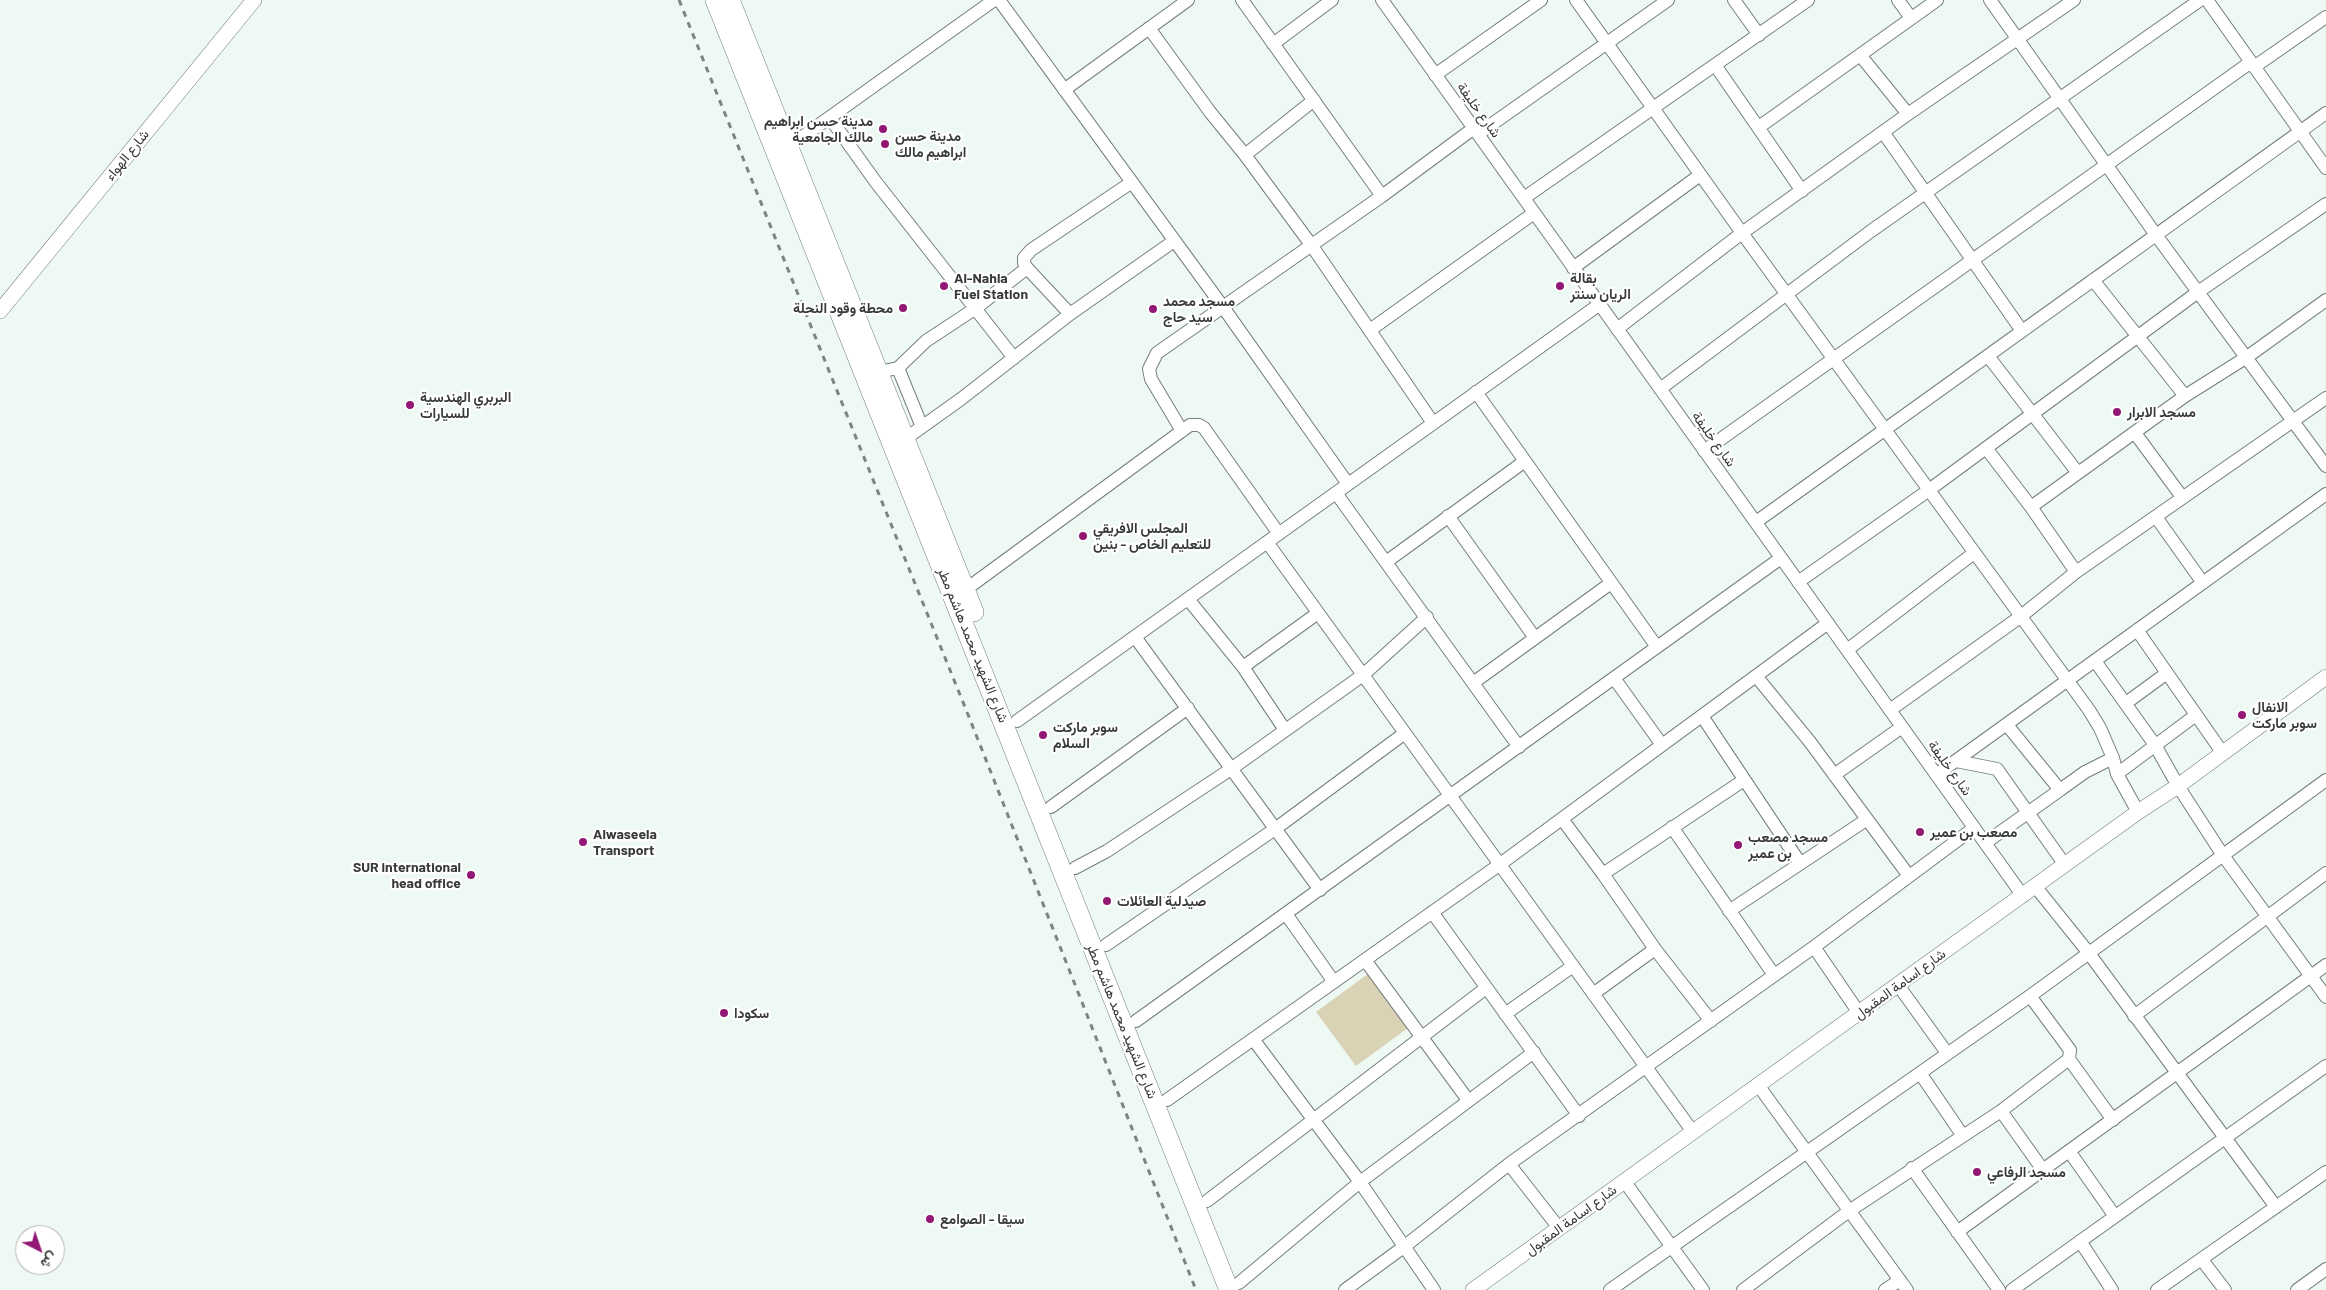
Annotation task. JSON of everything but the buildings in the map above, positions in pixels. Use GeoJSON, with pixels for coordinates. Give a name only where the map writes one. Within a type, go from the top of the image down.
{"type":"FeatureCollection","features":[{"type":"Feature","properties":{"kind":"main road","name":"شارع الشهيد محمد هاشم مطر"},"geometry":{"type":"LineString","coordinates":[[728,1],[783,150],[1237,1288]]}},
{"type":"Feature","properties":{"kind":"main road","name":"شارع الشهيد محمد هاشم مطر"},"geometry":{"type":"LineString","coordinates":[[873,376],[905,439],[1207,1201],[1237,1288]]}},
{"type":"Feature","properties":{"kind":"street","name":"شارع الهواء"},"geometry":{"type":"LineString","coordinates":[[0,311],[254,0]]}},
{"type":"Feature","properties":{"kind":"street"},"geometry":{"type":"LineString","coordinates":[[783,150],[994,0]]}},
{"type":"Feature","properties":{"kind":"street"},"geometry":{"type":"LineString","coordinates":[[999,0],[1223,307],[1348,484]]}},
{"type":"Feature","properties":{"kind":"street"},"geometry":{"type":"LineString","coordinates":[[1064,90],[1188,0]]}},
{"type":"Feature","properties":{"kind":"street"},"geometry":{"type":"LineString","coordinates":[[1242,0],[1382,196]]}},
{"type":"Feature","properties":{"kind":"street"},"geometry":{"type":"LineString","coordinates":[[1273,44],[1332,0]]}},
{"type":"Feature","properties":{"kind":"street"},"geometry":{"type":"LineString","coordinates":[[1436,75],[1541,0]]}},
{"type":"Feature","properties":{"kind":"street"},"geometry":{"type":"LineString","coordinates":[[1576,0],[1700,175],[1787,292],[2100,728],[2113,758],[2117,774],[2138,812]]}},
{"type":"Feature","properties":{"kind":"street"},"geometry":{"type":"LineString","coordinates":[[1182,431],[1155,388],[1148,369],[1152,359],[1164,347],[1668,0]]}},
{"type":"Feature","properties":{"kind":"street"},"geometry":{"type":"LineString","coordinates":[[1734,0],[1759,35]]}},
{"type":"Feature","properties":{"kind":"street"},"geometry":{"type":"LineString","coordinates":[[1524,198],[1808,0]]}},
{"type":"Feature","properties":{"kind":"street"},"geometry":{"type":"LineString","coordinates":[[1898,0],[1912,18]]}},
{"type":"Feature","properties":{"kind":"street"},"geometry":{"type":"LineString","coordinates":[[1759,127],[1937,0]]}},
{"type":"Feature","properties":{"kind":"street"},"geometry":{"type":"LineString","coordinates":[[1990,0],[2156,235],[2326,466]]}},
{"type":"Feature","properties":{"kind":"street"},"geometry":{"type":"LineString","coordinates":[[1618,329],[1742,233],[1882,132],[2074,0]]}},
{"type":"Feature","properties":{"kind":"street"},"geometry":{"type":"LineString","coordinates":[[1660,388],[1787,292],[1925,194],[2061,99],[2208,1],[2326,168]]}},
{"type":"Feature","properties":{"kind":"street","name":"شارع خليفة"},"geometry":{"type":"LineString","coordinates":[[1389,2],[1436,75],[2022,896]]}},
{"type":"Feature","properties":{"kind":"street"},"geometry":{"type":"LineString","coordinates":[[1704,451],[2107,164],[2326,17]]}},
{"type":"Feature","properties":{"kind":"street"},"geometry":{"type":"LineString","coordinates":[[1149,28],[1312,246],[1433,423]]}},
{"type":"Feature","properties":{"kind":"street"},"geometry":{"type":"LineString","coordinates":[[1860,55],[1908,114]]}},
{"type":"Feature","properties":{"kind":"street"},"geometry":{"type":"LineString","coordinates":[[1715,65],[1802,191]]}},
{"type":"Feature","properties":{"kind":"street"},"geometry":{"type":"LineString","coordinates":[[1245,155],[1314,100]]}},
{"type":"Feature","properties":{"kind":"street"},"geometry":{"type":"LineString","coordinates":[[1756,522],[2326,112]]}},
{"type":"Feature","properties":{"kind":"street"},"geometry":{"type":"LineString","coordinates":[[830,118],[875,181],[1014,358]]}},
{"type":"Feature","properties":{"kind":"street"},"geometry":{"type":"LineString","coordinates":[[1882,132],[2022,331]]}},
{"type":"Feature","properties":{"kind":"street"},"geometry":{"type":"LineString","coordinates":[[1573,268],[1700,175]]}},
{"type":"Feature","properties":{"kind":"street"},"geometry":{"type":"LineString","coordinates":[[1070,314],[1027,268],[1024,263],[1027,254],[1132,182]]}},
{"type":"Feature","properties":{"kind":"street"},"geometry":{"type":"LineString","coordinates":[[1798,582],[1929,490],[2198,292],[2326,204]]}},
{"type":"Feature","properties":{"kind":"street"},"geometry":{"type":"LineString","coordinates":[[1370,330],[1534,213]]}},
{"type":"Feature","properties":{"kind":"street"},"geometry":{"type":"LineString","coordinates":[[905,439],[1070,314],[1174,240]]}},
{"type":"Feature","properties":{"kind":"street"},"geometry":{"type":"LineString","coordinates":[[873,376],[898,368],[926,341],[976,308],[1027,268]]}},
{"type":"Feature","properties":{"kind":"street"},"geometry":{"type":"LineString","coordinates":[[2093,280],[2186,396]]}},
{"type":"Feature","properties":{"kind":"street"},"geometry":{"type":"LineString","coordinates":[[2031,507],[2186,396],[2247,357],[2326,300]]}},
{"type":"Feature","properties":{"kind":"street"},"geometry":{"type":"LineString","coordinates":[[1017,721],[1600,304]]}},
{"type":"Feature","properties":{"kind":"street"},"geometry":{"type":"LineString","coordinates":[[1988,356],[2078,472]]}},
{"type":"Feature","properties":{"kind":"street"},"geometry":{"type":"LineString","coordinates":[[898,368],[922,427]]}},
{"type":"Feature","properties":{"kind":"street"},"geometry":{"type":"LineString","coordinates":[[1476,392],[1657,647]]}},
{"type":"Feature","properties":{"kind":"street"},"geometry":{"type":"LineString","coordinates":[[1890,710],[2020,617],[2076,572],[2326,398]]}},
{"type":"Feature","properties":{"kind":"street"},"geometry":{"type":"LineString","coordinates":[[965,590],[1190,426],[1199,425],[1204,428],[1279,534]]}},
{"type":"Feature","properties":{"kind":"street"},"geometry":{"type":"LineString","coordinates":[[2135,433],[2182,497]]}},
{"type":"Feature","properties":{"kind":"street"},"geometry":{"type":"LineString","coordinates":[[1986,448],[2031,507],[2076,572]]}},
{"type":"Feature","properties":{"kind":"street"},"geometry":{"type":"LineString","coordinates":[[1386,562],[1525,460]]}},
{"type":"Feature","properties":{"kind":"street"},"geometry":{"type":"LineString","coordinates":[[1336,493],[1519,746]]}},
{"type":"Feature","properties":{"kind":"street"},"geometry":{"type":"LineString","coordinates":[[1936,775],[2326,494]]}},
{"type":"Feature","properties":{"kind":"street"},"geometry":{"type":"LineString","coordinates":[[1448,516],[1534,638]]}},
{"type":"Feature","properties":{"kind":"street"},"geometry":{"type":"LineString","coordinates":[[2156,517],[2203,583]]}},
{"type":"Feature","properties":{"kind":"street"},"geometry":{"type":"LineString","coordinates":[[1267,542],[1693,1132]]}},
{"type":"Feature","properties":{"kind":"street"},"geometry":{"type":"LineString","coordinates":[[1847,650],[1974,553]]}},
{"type":"Feature","properties":{"kind":"street"},"geometry":{"type":"LineString","coordinates":[[1136,1021],[1781,558]]}},
{"type":"Feature","properties":{"kind":"street"},"geometry":{"type":"LineString","coordinates":[[1474,682],[1611,584]]}},
{"type":"Feature","properties":{"kind":"street"},"geometry":{"type":"LineString","coordinates":[[1188,599],[1243,667],[1285,730]]}},
{"type":"Feature","properties":{"kind":"street"},"geometry":{"type":"LineString","coordinates":[[1243,667],[1318,613]]}},
{"type":"Feature","properties":{"kind":"street"},"geometry":{"type":"LineString","coordinates":[[1075,868],[1107,852],[1232,769],[1363,675],[1427,618]]}},
{"type":"Feature","properties":{"kind":"street"},"geometry":{"type":"LineString","coordinates":[[1167,1100],[1500,865],[1828,623]]}},
{"type":"Feature","properties":{"kind":"street"},"geometry":{"type":"LineString","coordinates":[[2137,630],[2222,752]]}},
{"type":"Feature","properties":{"kind":"street"},"geometry":{"type":"LineString","coordinates":[[1135,636],[1320,890]]}},
{"type":"Feature","properties":{"kind":"street"},"geometry":{"type":"LineString","coordinates":[[2094,661],[2155,745],[2178,786],[2222,854],[2326,997]]}},
{"type":"Feature","properties":{"kind":"street"},"geometry":{"type":"LineString","coordinates":[[2126,703],[2166,673]]}},
{"type":"Feature","properties":{"kind":"street"},"geometry":{"type":"LineString","coordinates":[[1756,676],[1910,876]]}},
{"type":"Feature","properties":{"kind":"street"},"geometry":{"type":"LineString","coordinates":[[1614,678],[1662,745]]}},
{"type":"Feature","properties":{"kind":"street","name":"شارع اسامة المقبول"},"geometry":{"type":"LineString","coordinates":[[1473,1290],[2326,678]]}},
{"type":"Feature","properties":{"kind":"street"},"geometry":{"type":"LineString","coordinates":[[1051,807],[1188,708]]}},
{"type":"Feature","properties":{"kind":"street"},"geometry":{"type":"LineString","coordinates":[[2117,774],[2196,715]]}},
{"type":"Feature","properties":{"kind":"street"},"geometry":{"type":"LineString","coordinates":[[1702,716],[1800,863]]}},
{"type":"Feature","properties":{"kind":"street"},"geometry":{"type":"LineString","coordinates":[[2007,725],[2060,790]]}},
{"type":"Feature","properties":{"kind":"street"},"geometry":{"type":"LineString","coordinates":[[1834,775],[1902,727]]}},
{"type":"Feature","properties":{"kind":"street"},"geometry":{"type":"LineString","coordinates":[[1106,945],[1275,829],[1404,733]]}},
{"type":"Feature","properties":{"kind":"street"},"geometry":{"type":"LineString","coordinates":[[1985,843],[2085,772],[2113,758]]}},
{"type":"Feature","properties":{"kind":"street"},"geometry":{"type":"LineString","coordinates":[[1956,760],[1997,769],[2065,865]]}},
{"type":"Feature","properties":{"kind":"street"},"geometry":{"type":"LineString","coordinates":[[1603,874],[1744,780]]}},
{"type":"Feature","properties":{"kind":"street"},"geometry":{"type":"LineString","coordinates":[[1610,1290],[2030,996],[2222,854],[2326,780]]}},
{"type":"Feature","properties":{"kind":"street"},"geometry":{"type":"LineString","coordinates":[[1562,819],[1655,949],[1710,1021]]}},
{"type":"Feature","properties":{"kind":"street"},"geometry":{"type":"LineString","coordinates":[[1729,911],[1866,820]]}},
{"type":"Feature","properties":{"kind":"street"},"geometry":{"type":"LineString","coordinates":[[1672,827],[1774,974]]}},
{"type":"Feature","properties":{"kind":"street"},"geometry":{"type":"LineString","coordinates":[[1344,1290],[1405,1246],[1509,1164],[1814,947],[1974,828]]}},
{"type":"Feature","properties":{"kind":"street"},"geometry":{"type":"LineString","coordinates":[[2134,1016],[2326,873]]}},
{"type":"Feature","properties":{"kind":"street"},"geometry":{"type":"LineString","coordinates":[[2035,886],[2088,952],[2276,1207]]}},
{"type":"Feature","properties":{"kind":"street"},"geometry":{"type":"LineString","coordinates":[[1432,912],[1579,1116]]}},
{"type":"Feature","properties":{"kind":"street"},"geometry":{"type":"LineString","coordinates":[[1286,914],[1334,982]]}},
{"type":"Feature","properties":{"kind":"street"},"geometry":{"type":"LineString","coordinates":[[1814,947],[1859,1013]]}},
{"type":"Feature","properties":{"kind":"street"},"geometry":{"type":"LineString","coordinates":[[1592,994],[1655,949]]}},
{"type":"Feature","properties":{"kind":"street"},"geometry":{"type":"LineString","coordinates":[[1365,960],[1468,1100]]}},
{"type":"Feature","properties":{"kind":"street"},"geometry":{"type":"LineString","coordinates":[[1957,1232],[2326,965]]}},
{"type":"Feature","properties":{"kind":"street"},"geometry":{"type":"LineString","coordinates":[[1505,1014],[1573,966]]}},
{"type":"Feature","properties":{"kind":"street"},"geometry":{"type":"LineString","coordinates":[[1898,985],[1947,1053]]}},
{"type":"Feature","properties":{"kind":"street"},"geometry":{"type":"LineString","coordinates":[[1207,1201],[1486,988]]}},
{"type":"Feature","properties":{"kind":"street"},"geometry":{"type":"LineString","coordinates":[[2030,996],[2070,1050],[2069,1060],[2113,1120]]}},
{"type":"Feature","properties":{"kind":"street"},"geometry":{"type":"LineString","coordinates":[[1253,1039],[1360,1182],[1434,1290]]}},
{"type":"Feature","properties":{"kind":"street"},"geometry":{"type":"LineString","coordinates":[[1237,1288],[1360,1182],[1534,1052]]}},
{"type":"Feature","properties":{"kind":"street"},"geometry":{"type":"LineString","coordinates":[[1743,1290],[1849,1211],[2001,1111],[2069,1060]]}},
{"type":"Feature","properties":{"kind":"street"},"geometry":{"type":"LineString","coordinates":[[2012,1290],[2114,1215],[2326,1066]]}},
{"type":"Feature","properties":{"kind":"street"},"geometry":{"type":"LineString","coordinates":[[1920,1073],[1963,1136]]}},
{"type":"Feature","properties":{"kind":"street"},"geometry":{"type":"LineString","coordinates":[[1758,1085],[1903,1285],[1885,1290]]}},
{"type":"Feature","properties":{"kind":"street"},"geometry":{"type":"LineString","coordinates":[[2001,1111],[2044,1170]]}},
{"type":"Feature","properties":{"kind":"street"},"geometry":{"type":"LineString","coordinates":[[2069,1152],[2114,1215]]}},
{"type":"Feature","properties":{"kind":"street"},"geometry":{"type":"LineString","coordinates":[[1509,1164],[1559,1228]]}},
{"type":"Feature","properties":{"kind":"street"},"geometry":{"type":"LineString","coordinates":[[1912,1168],[1998,1290]]}},
{"type":"Feature","properties":{"kind":"street"},"geometry":{"type":"LineString","coordinates":[[2157,1290],[2326,1172]]}},
{"type":"Feature","properties":{"kind":"street"},"geometry":{"type":"LineString","coordinates":[[1625,1182],[1703,1290]]}},
{"type":"Feature","properties":{"kind":"street"},"geometry":{"type":"LineString","coordinates":[[2080,1241],[2112,1290]]}},
{"type":"Feature","properties":{"kind":"street"},"geometry":{"type":"LineString","coordinates":[[2202,1260],[2225,1290]]}},
{"type":"Feature","properties":{"kind":"street"},"geometry":{"type":"LineString","coordinates":[[2297,1290],[2326,1269]]}},
{"type":"Feature","properties":{"kind":"shaded area"},"geometry":{"type":"Polygon","coordinates":[[[1369,973],[1408,1028],[1356,1066],[1316,1012],[1369,973]]]}},
{"type":"Feature","properties":{"kind":"railway"},"geometry":{"type":"LineString","coordinates":[[679,0],[969,717],[1196,1290]]}},
{"type":"Feature","properties":{"kind":"place","name":"مدينة حسن ابراهيم مالك الجامعية"},"geometry":{"type":"Point","coordinates":[883,129]}},
{"type":"Feature","properties":{"kind":"place","name":"مدينة حسن ابراهيم مالك"},"geometry":{"type":"Point","coordinates":[885,144]}},
{"type":"Feature","properties":{"kind":"place","name":"Al-Nahla Fuel Station"},"geometry":{"type":"Point","coordinates":[944,286]}},
{"type":"Feature","properties":{"kind":"place","name":"بقالة الريان سنتر"},"geometry":{"type":"Point","coordinates":[1560,286]}},
{"type":"Feature","properties":{"kind":"place","name":"محطة وقود النحلة"},"geometry":{"type":"Point","coordinates":[903,308]}},
{"type":"Feature","properties":{"kind":"place","name":"مسجد محمد سيد حاج"},"geometry":{"type":"Point","coordinates":[1153,309]}},
{"type":"Feature","properties":{"kind":"place","name":"البربري الهندسية للسيارات"},"geometry":{"type":"Point","coordinates":[410,405]}},
{"type":"Feature","properties":{"kind":"place","name":"مسجد الابرار"},"geometry":{"type":"Point","coordinates":[2117,412]}},
{"type":"Feature","properties":{"kind":"place","name":"المجلس الافريقي للتعليم الخاص - بنين"},"geometry":{"type":"Point","coordinates":[1083,536]}},
{"type":"Feature","properties":{"kind":"place","name":"الانفال سوبر ماركت"},"geometry":{"type":"Point","coordinates":[2242,715]}},
{"type":"Feature","properties":{"kind":"place","name":"سوبر ماركت السلام"},"geometry":{"type":"Point","coordinates":[1043,735]}},
{"type":"Feature","properties":{"kind":"place","name":"مصعب بن عمير"},"geometry":{"type":"Point","coordinates":[1920,832]}},
{"type":"Feature","properties":{"kind":"place","name":"Alwaseela Transport"},"geometry":{"type":"Point","coordinates":[583,842]}},
{"type":"Feature","properties":{"kind":"place","name":"مسجد مصعب بن عمير"},"geometry":{"type":"Point","coordinates":[1738,845]}},
{"type":"Feature","properties":{"kind":"place","name":"SUR international head office"},"geometry":{"type":"Point","coordinates":[471,875]}},
{"type":"Feature","properties":{"kind":"place","name":"صيدلية العائلات"},"geometry":{"type":"Point","coordinates":[1107,901]}},
{"type":"Feature","properties":{"kind":"place","name":"سكودا"},"geometry":{"type":"Point","coordinates":[724,1013]}},
{"type":"Feature","properties":{"kind":"place","name":"مسجد الرفاعي"},"geometry":{"type":"Point","coordinates":[1977,1172]}},
{"type":"Feature","properties":{"kind":"place","name":"سيقا - الصوامع"},"geometry":{"type":"Point","coordinates":[930,1219]}}]}
